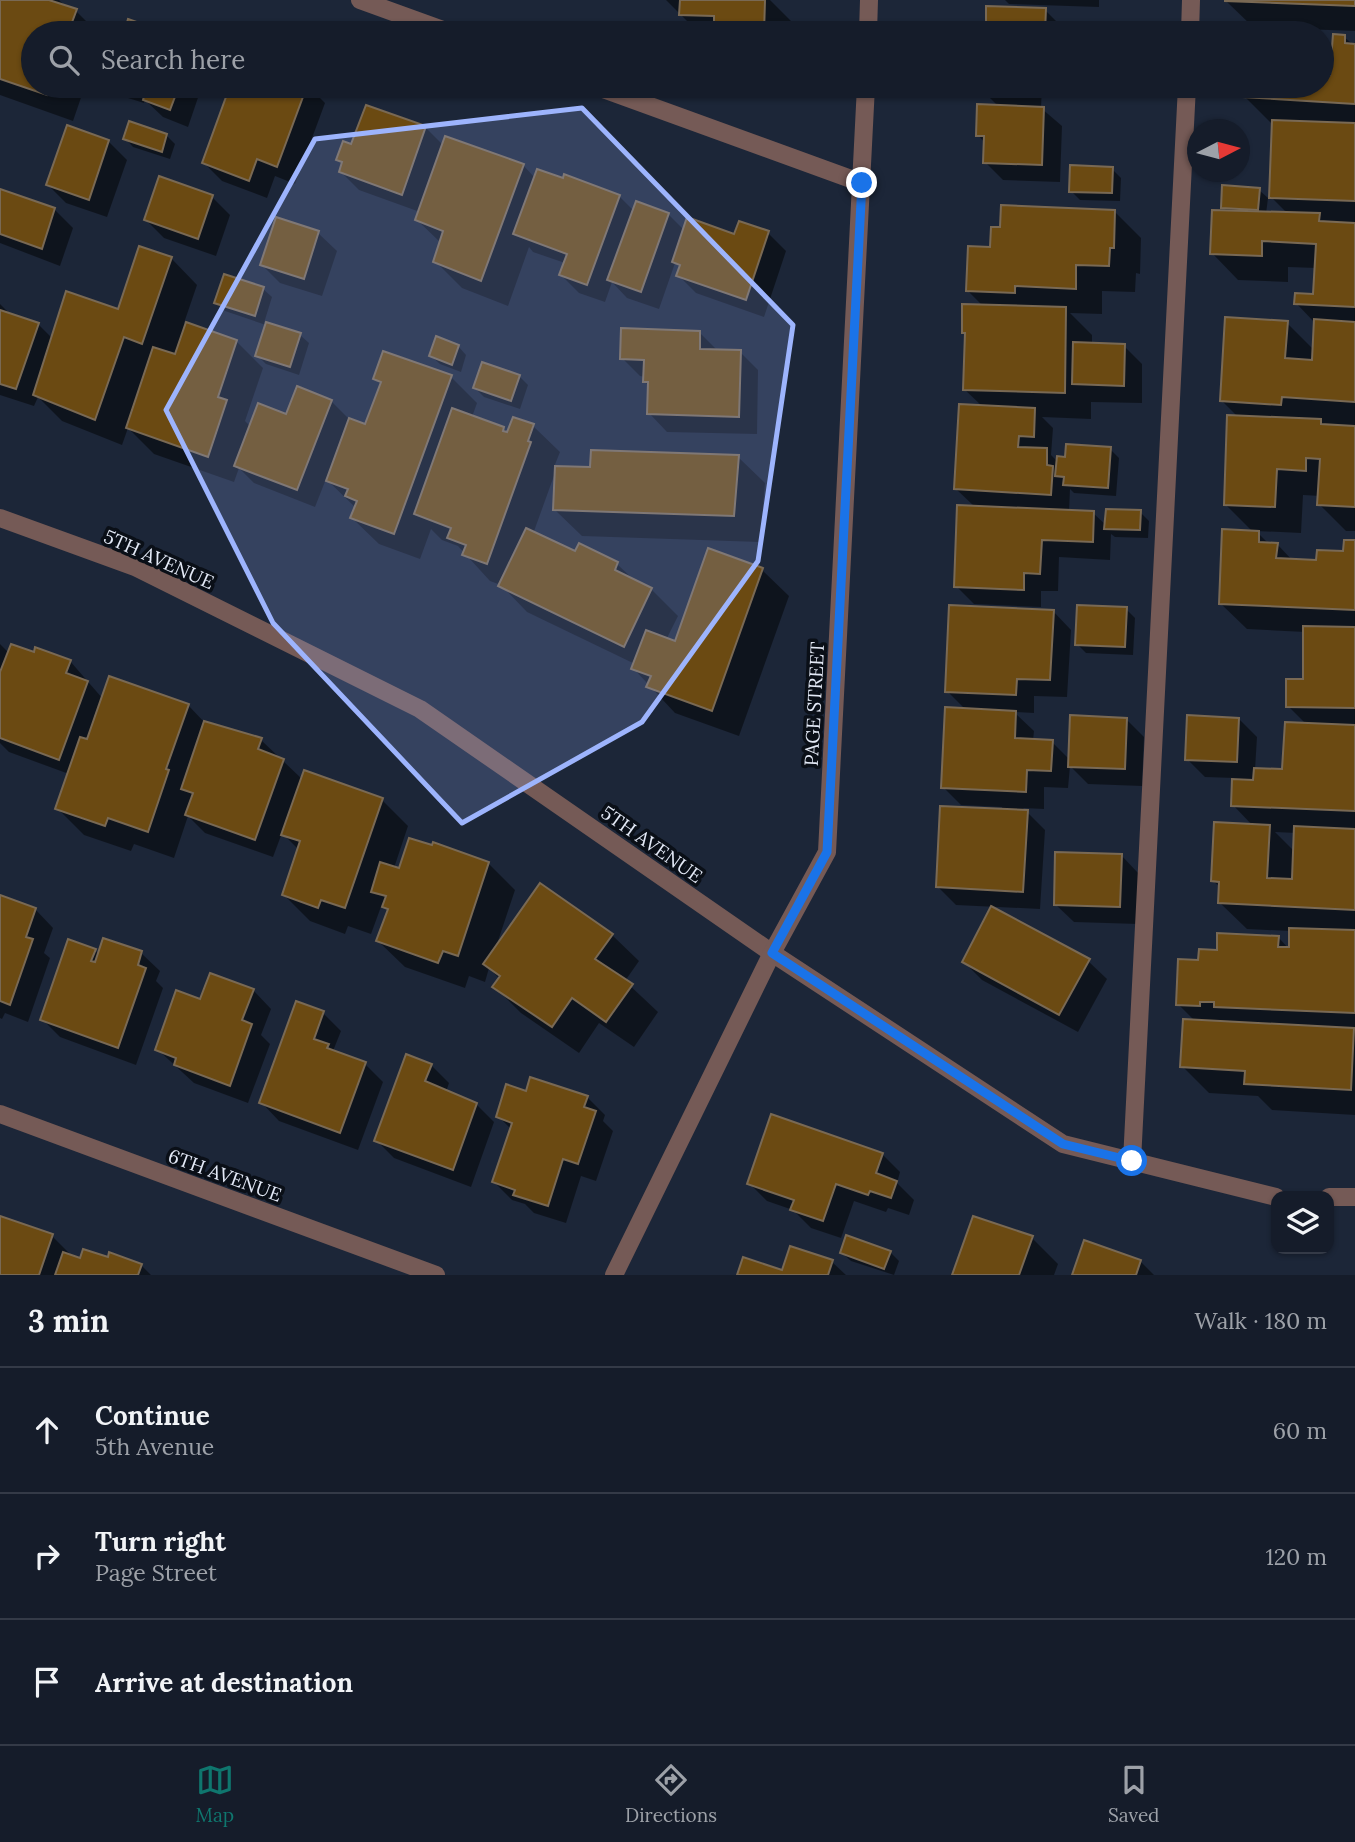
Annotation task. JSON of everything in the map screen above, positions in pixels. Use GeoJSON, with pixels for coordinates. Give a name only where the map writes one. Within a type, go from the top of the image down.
{"type":"FeatureCollection","features":[{"type":"Feature","properties":{"kind":"street"},"geometry":{"type":"LineString","coordinates":[[360,0],[418,21]]}},
{"type":"Feature","properties":{"kind":"street"},"geometry":{"type":"LineString","coordinates":[[868,21],[869,0]]}},
{"type":"Feature","properties":{"kind":"street"},"geometry":{"type":"LineString","coordinates":[[1190,21],[1191,0]]}},
{"type":"Feature","properties":{"kind":"street"},"geometry":{"type":"LineString","coordinates":[[628,98],[862,183]]}},
{"type":"Feature","properties":{"kind":"street","name":"PAGE STREET"},"geometry":{"type":"LineString","coordinates":[[614,1275],[772,953],[827,852],[866,98]]}},
{"type":"Feature","properties":{"kind":"street"},"geometry":{"type":"LineString","coordinates":[[1132,1161],[1186,98]]}},
{"type":"Feature","properties":{"kind":"street","name":"5TH AVENUE"},"geometry":{"type":"LineString","coordinates":[[0,518],[135,567],[420,709],[772,953],[1063,1144],[1271,1196]]}},
{"type":"Feature","properties":{"kind":"street","name":"6TH AVENUE"},"geometry":{"type":"LineString","coordinates":[[0,1114],[436,1275]]}},
{"type":"Feature","properties":{"kind":"street"},"geometry":{"type":"LineString","coordinates":[[1334,1197],[1355,1197]]}},
{"type":"Feature","properties":{"kind":"highlighted area"},"geometry":{"type":"Polygon","coordinates":[[[582,108],[793,325],[758,561],[642,722],[462,823],[273,623],[166,410],[315,139],[582,108]]]}},
{"type":"Feature","properties":{"kind":"building"},"geometry":{"type":"Polygon","coordinates":[[[0,0],[49,0],[77,9],[72,21],[21,21],[21,86],[0,79],[0,0]]]}},
{"type":"Feature","properties":{"kind":"building"},"geometry":{"type":"Polygon","coordinates":[[[680,0],[765,0],[764,21],[714,21],[714,16],[679,15],[680,0]]]}},
{"type":"Feature","properties":{"kind":"building"},"geometry":{"type":"Polygon","coordinates":[[[1355,0],[1355,6],[1225,1],[1355,0]]]}},
{"type":"Feature","properties":{"kind":"building"},"geometry":{"type":"Polygon","coordinates":[[[986,6],[1046,8],[1045,21],[986,21],[986,6]]]}},
{"type":"Feature","properties":{"kind":"building"},"geometry":{"type":"Polygon","coordinates":[[[1334,34],[1345,35],[1345,43],[1355,44],[1355,104],[1259,98],[1334,98],[1334,34]]]}},
{"type":"Feature","properties":{"kind":"building"},"geometry":{"type":"Polygon","coordinates":[[[144,98],[174,98],[170,110],[144,98]]]}},
{"type":"Feature","properties":{"kind":"building"},"geometry":{"type":"Polygon","coordinates":[[[226,98],[303,98],[277,167],[257,159],[249,181],[202,163],[226,98]]]}},
{"type":"Feature","properties":{"kind":"building"},"geometry":{"type":"Polygon","coordinates":[[[977,104],[1044,107],[1042,165],[983,163],[984,136],[976,136],[977,104]]]}},
{"type":"Feature","properties":{"kind":"building"},"geometry":{"type":"Polygon","coordinates":[[[366,105],[426,126],[402,195],[339,172],[342,162],[336,160],[343,141],[351,144],[366,105]]]}},
{"type":"Feature","properties":{"kind":"building"},"geometry":{"type":"Polygon","coordinates":[[[1272,120],[1355,123],[1355,201],[1269,198],[1272,120]]]}},
{"type":"Feature","properties":{"kind":"building"},"geometry":{"type":"Polygon","coordinates":[[[129,121],[167,134],[162,152],[123,139],[129,121]]]}},
{"type":"Feature","properties":{"kind":"building"},"geometry":{"type":"Polygon","coordinates":[[[67,125],[109,140],[89,200],[46,185],[67,125]]]}},
{"type":"Feature","properties":{"kind":"building"},"geometry":{"type":"Polygon","coordinates":[[[445,136],[524,164],[481,281],[433,262],[443,231],[415,220],[445,136]]]}},
{"type":"Feature","properties":{"kind":"building"},"geometry":{"type":"Polygon","coordinates":[[[1070,165],[1113,167],[1112,193],[1069,192],[1070,165]]]}},
{"type":"Feature","properties":{"kind":"building"},"geometry":{"type":"Polygon","coordinates":[[[537,169],[563,178],[564,174],[620,195],[587,285],[559,275],[567,254],[513,234],[537,169]]]}},
{"type":"Feature","properties":{"kind":"building"},"geometry":{"type":"Polygon","coordinates":[[[159,176],[213,195],[198,239],[144,220],[159,176]]]}},
{"type":"Feature","properties":{"kind":"building"},"geometry":{"type":"Polygon","coordinates":[[[1222,185],[1260,188],[1258,210],[1221,208],[1222,185]]]}},
{"type":"Feature","properties":{"kind":"building"},"geometry":{"type":"Polygon","coordinates":[[[0,189],[55,208],[42,249],[0,234],[0,189]]]}},
{"type":"Feature","properties":{"kind":"building"},"geometry":{"type":"Polygon","coordinates":[[[636,201],[669,213],[641,292],[607,280],[636,201]]]}},
{"type":"Feature","properties":{"kind":"building"},"geometry":{"type":"Polygon","coordinates":[[[1001,205],[1115,210],[1114,248],[1110,248],[1109,266],[1076,265],[1076,289],[1015,286],[1015,293],[966,291],[968,246],[990,247],[991,227],[1000,227],[1001,205]]]}},
{"type":"Feature","properties":{"kind":"building"},"geometry":{"type":"Polygon","coordinates":[[[1212,210],[1320,213],[1319,221],[1355,223],[1355,307],[1294,304],[1295,293],[1313,294],[1316,244],[1262,241],[1262,256],[1210,254],[1212,210]]]}},
{"type":"Feature","properties":{"kind":"building"},"geometry":{"type":"Polygon","coordinates":[[[276,217],[319,231],[304,279],[260,265],[276,217]]]}},
{"type":"Feature","properties":{"kind":"building"},"geometry":{"type":"Polygon","coordinates":[[[687,217],[734,234],[739,221],[769,231],[746,300],[676,276],[680,265],[672,262],[687,217]]]}},
{"type":"Feature","properties":{"kind":"building"},"geometry":{"type":"Polygon","coordinates":[[[139,246],[172,257],[142,344],[124,337],[95,420],[33,395],[66,291],[118,309],[139,246]]]}},
{"type":"Feature","properties":{"kind":"building"},"geometry":{"type":"Polygon","coordinates":[[[224,274],[264,287],[255,316],[214,303],[224,274]]]}},
{"type":"Feature","properties":{"kind":"building"},"geometry":{"type":"Polygon","coordinates":[[[962,304],[1066,307],[1065,393],[963,390],[965,333],[962,333],[962,304]]]}},
{"type":"Feature","properties":{"kind":"building"},"geometry":{"type":"Polygon","coordinates":[[[0,310],[39,323],[16,389],[0,384],[0,310]]]}},
{"type":"Feature","properties":{"kind":"building"},"geometry":{"type":"Polygon","coordinates":[[[1225,317],[1288,321],[1285,358],[1312,360],[1314,319],[1355,322],[1355,402],[1282,397],[1281,405],[1220,401],[1225,317]]]}},
{"type":"Feature","properties":{"kind":"building"},"geometry":{"type":"Polygon","coordinates":[[[186,322],[237,340],[218,397],[227,400],[208,457],[126,428],[153,347],[175,354],[186,322]]]}},
{"type":"Feature","properties":{"kind":"building"},"geometry":{"type":"Polygon","coordinates":[[[266,322],[301,333],[290,367],[255,356],[266,322]]]}},
{"type":"Feature","properties":{"kind":"building"},"geometry":{"type":"Polygon","coordinates":[[[621,328],[700,331],[700,349],[741,350],[739,417],[647,414],[648,382],[643,382],[644,360],[620,359],[621,328]]]}},
{"type":"Feature","properties":{"kind":"building"},"geometry":{"type":"Polygon","coordinates":[[[436,336],[459,345],[452,365],[429,356],[436,336]]]}},
{"type":"Feature","properties":{"kind":"building"},"geometry":{"type":"Polygon","coordinates":[[[1073,342],[1125,344],[1124,386],[1072,384],[1073,342]]]}},
{"type":"Feature","properties":{"kind":"building"},"geometry":{"type":"Polygon","coordinates":[[[383,351],[452,375],[394,534],[350,518],[357,501],[345,496],[348,489],[326,481],[349,418],[365,424],[381,382],[373,379],[383,351]]]}},
{"type":"Feature","properties":{"kind":"building"},"geometry":{"type":"Polygon","coordinates":[[[482,362],[520,375],[511,401],[473,388],[482,362]]]}},
{"type":"Feature","properties":{"kind":"building"},"geometry":{"type":"Polygon","coordinates":[[[297,386],[332,400],[297,490],[234,466],[258,403],[286,414],[297,386]]]}},
{"type":"Feature","properties":{"kind":"building"},"geometry":{"type":"Polygon","coordinates":[[[959,404],[1035,408],[1034,437],[1019,436],[1018,447],[1047,448],[1047,465],[1053,466],[1051,495],[954,489],[959,404]]]}},
{"type":"Feature","properties":{"kind":"building"},"geometry":{"type":"Polygon","coordinates":[[[452,408],[504,427],[503,431],[507,432],[513,417],[534,424],[528,441],[531,442],[487,564],[462,555],[466,545],[447,538],[451,528],[414,514],[452,408]]]}},
{"type":"Feature","properties":{"kind":"building"},"geometry":{"type":"Polygon","coordinates":[[[1227,415],[1321,419],[1321,424],[1355,426],[1355,507],[1317,505],[1320,459],[1306,458],[1306,471],[1277,469],[1275,507],[1224,505],[1227,415]]]}},
{"type":"Feature","properties":{"kind":"building"},"geometry":{"type":"Polygon","coordinates":[[[1066,444],[1111,447],[1108,488],[1063,485],[1064,477],[1055,476],[1057,456],[1065,457],[1066,444]]]}},
{"type":"Feature","properties":{"kind":"building"},"geometry":{"type":"Polygon","coordinates":[[[591,450],[739,455],[734,516],[553,510],[555,466],[590,467],[591,450]]]}},
{"type":"Feature","properties":{"kind":"building"},"geometry":{"type":"Polygon","coordinates":[[[957,505],[1094,511],[1093,542],[1042,540],[1040,574],[1024,573],[1024,590],[954,587],[957,505]]]}},
{"type":"Feature","properties":{"kind":"building"},"geometry":{"type":"Polygon","coordinates":[[[1106,509],[1141,510],[1140,530],[1104,529],[1106,509]]]}},
{"type":"Feature","properties":{"kind":"building"},"geometry":{"type":"Polygon","coordinates":[[[526,528],[575,551],[579,543],[618,562],[615,570],[652,588],[624,647],[498,586],[526,528]]]}},
{"type":"Feature","properties":{"kind":"building"},"geometry":{"type":"Polygon","coordinates":[[[1222,529],[1259,531],[1259,542],[1278,543],[1276,558],[1316,560],[1317,550],[1343,551],[1344,540],[1355,540],[1355,610],[1219,604],[1222,529]]]}},
{"type":"Feature","properties":{"kind":"building"},"geometry":{"type":"Polygon","coordinates":[[[708,548],[763,568],[712,711],[646,687],[651,676],[631,669],[646,630],[675,641],[708,548]]]}},
{"type":"Feature","properties":{"kind":"building"},"geometry":{"type":"Polygon","coordinates":[[[949,605],[1054,610],[1050,680],[1017,679],[1016,695],[945,692],[949,605]]]}},
{"type":"Feature","properties":{"kind":"building"},"geometry":{"type":"Polygon","coordinates":[[[1077,605],[1127,607],[1125,647],[1075,645],[1077,605]]]}},
{"type":"Feature","properties":{"kind":"building"},"geometry":{"type":"Polygon","coordinates":[[[1303,626],[1355,627],[1355,708],[1286,707],[1286,679],[1303,679],[1303,626]]]}},
{"type":"Feature","properties":{"kind":"building"},"geometry":{"type":"Polygon","coordinates":[[[11,644],[34,652],[35,647],[71,660],[66,673],[88,681],[59,760],[0,738],[0,672],[11,644]]]}},
{"type":"Feature","properties":{"kind":"building"},"geometry":{"type":"Polygon","coordinates":[[[109,676],[189,704],[148,832],[108,818],[105,826],[55,809],[80,737],[87,739],[109,676]]]}},
{"type":"Feature","properties":{"kind":"building"},"geometry":{"type":"Polygon","coordinates":[[[945,707],[1016,711],[1015,738],[1053,740],[1051,771],[1027,770],[1026,792],[941,788],[945,707]]]}},
{"type":"Feature","properties":{"kind":"building"},"geometry":{"type":"Polygon","coordinates":[[[1070,715],[1127,718],[1125,769],[1068,767],[1070,715]]]}},
{"type":"Feature","properties":{"kind":"building"},"geometry":{"type":"Polygon","coordinates":[[[1187,715],[1239,718],[1237,762],[1185,760],[1187,715]]]}},
{"type":"Feature","properties":{"kind":"building"},"geometry":{"type":"Polygon","coordinates":[[[204,721],[262,738],[258,749],[284,759],[255,840],[185,815],[193,793],[181,789],[204,721]]]}},
{"type":"Feature","properties":{"kind":"building"},"geometry":{"type":"Polygon","coordinates":[[[1285,722],[1355,725],[1355,811],[1231,806],[1232,779],[1253,780],[1254,768],[1282,769],[1285,722]]]}},
{"type":"Feature","properties":{"kind":"building"},"geometry":{"type":"Polygon","coordinates":[[[304,770],[383,798],[345,908],[321,900],[318,908],[282,895],[300,841],[281,835],[304,770]]]}},
{"type":"Feature","properties":{"kind":"building"},"geometry":{"type":"Polygon","coordinates":[[[940,806],[1028,810],[1023,892],[936,887],[940,806]]]}},
{"type":"Feature","properties":{"kind":"building"},"geometry":{"type":"Polygon","coordinates":[[[1214,822],[1270,825],[1267,878],[1292,879],[1294,826],[1355,829],[1355,910],[1218,903],[1219,882],[1211,881],[1214,822]]]}},
{"type":"Feature","properties":{"kind":"building"},"geometry":{"type":"Polygon","coordinates":[[[409,838],[432,845],[433,842],[489,862],[458,956],[443,951],[438,963],[376,941],[388,909],[382,907],[386,896],[371,892],[380,862],[399,868],[409,838]]]}},
{"type":"Feature","properties":{"kind":"building"},"geometry":{"type":"Polygon","coordinates":[[[1055,852],[1122,854],[1120,907],[1054,905],[1055,852]]]}},
{"type":"Feature","properties":{"kind":"building"},"geometry":{"type":"Polygon","coordinates":[[[540,883],[613,934],[595,959],[633,984],[606,1022],[572,998],[552,1027],[492,987],[500,976],[483,964],[540,883]]]}},
{"type":"Feature","properties":{"kind":"building"},"geometry":{"type":"Polygon","coordinates":[[[0,895],[36,908],[26,937],[33,939],[10,1005],[0,1001],[0,895]]]}},
{"type":"Feature","properties":{"kind":"building"},"geometry":{"type":"Polygon","coordinates":[[[991,906],[1090,959],[1059,1015],[962,962],[991,906]]]}},
{"type":"Feature","properties":{"kind":"building"},"geometry":{"type":"Polygon","coordinates":[[[1289,928],[1355,930],[1355,1013],[1214,1007],[1214,1002],[1200,1002],[1200,1006],[1176,1005],[1178,959],[1198,960],[1199,949],[1217,950],[1217,933],[1279,936],[1278,947],[1289,947],[1289,928]]]}},
{"type":"Feature","properties":{"kind":"building"},"geometry":{"type":"Polygon","coordinates":[[[103,938],[142,951],[138,965],[146,968],[118,1048],[40,1020],[68,939],[96,949],[91,961],[95,962],[103,938]]]}},
{"type":"Feature","properties":{"kind":"building"},"geometry":{"type":"Polygon","coordinates":[[[210,973],[254,989],[242,1020],[252,1024],[230,1086],[174,1065],[176,1058],[155,1050],[176,990],[200,999],[210,973]]]}},
{"type":"Feature","properties":{"kind":"building"},"geometry":{"type":"Polygon","coordinates":[[[296,1001],[324,1011],[314,1039],[329,1044],[327,1048],[366,1062],[340,1133],[259,1103],[296,1001]]]}},
{"type":"Feature","properties":{"kind":"building"},"geometry":{"type":"Polygon","coordinates":[[[1183,1019],[1354,1028],[1351,1090],[1244,1084],[1245,1071],[1180,1067],[1183,1019]]]}},
{"type":"Feature","properties":{"kind":"building"},"geometry":{"type":"Polygon","coordinates":[[[406,1054],[432,1064],[425,1081],[477,1103],[453,1170],[374,1141],[406,1054]]]}},
{"type":"Feature","properties":{"kind":"building"},"geometry":{"type":"Polygon","coordinates":[[[530,1077],[588,1096],[584,1107],[596,1111],[578,1164],[563,1159],[548,1206],[513,1195],[515,1190],[492,1182],[512,1123],[496,1117],[506,1084],[526,1091],[530,1077]]]}},
{"type":"Feature","properties":{"kind":"building"},"geometry":{"type":"Polygon","coordinates":[[[771,1114],[883,1153],[876,1173],[897,1181],[891,1198],[870,1191],[868,1195],[836,1184],[823,1221],[790,1210],[794,1200],[747,1184],[771,1114]]]}},
{"type":"Feature","properties":{"kind":"building"},"geometry":{"type":"Polygon","coordinates":[[[0,1216],[53,1234],[39,1275],[0,1275],[0,1216]]]}},
{"type":"Feature","properties":{"kind":"building"},"geometry":{"type":"Polygon","coordinates":[[[973,1216],[1033,1236],[1019,1275],[952,1275],[973,1216]]]}},
{"type":"Feature","properties":{"kind":"building"},"geometry":{"type":"Polygon","coordinates":[[[846,1235],[891,1251],[884,1269],[840,1253],[846,1235]]]}},
{"type":"Feature","properties":{"kind":"building"},"geometry":{"type":"Polygon","coordinates":[[[1084,1240],[1141,1260],[1136,1275],[1072,1275],[1084,1240]]]}},
{"type":"Feature","properties":{"kind":"building"},"geometry":{"type":"Polygon","coordinates":[[[790,1246],[833,1260],[828,1275],[737,1275],[743,1257],[782,1270],[790,1246]]]}},
{"type":"Feature","properties":{"kind":"building"},"geometry":{"type":"Polygon","coordinates":[[[83,1249],[108,1257],[109,1252],[142,1264],[138,1275],[55,1275],[63,1252],[80,1258],[83,1249]]]}},
{"type":"Feature","properties":{"kind":"route"},"geometry":{"type":"LineString","coordinates":[[862,183],[827,852],[772,953],[1063,1144],[1132,1161]]}}]}
